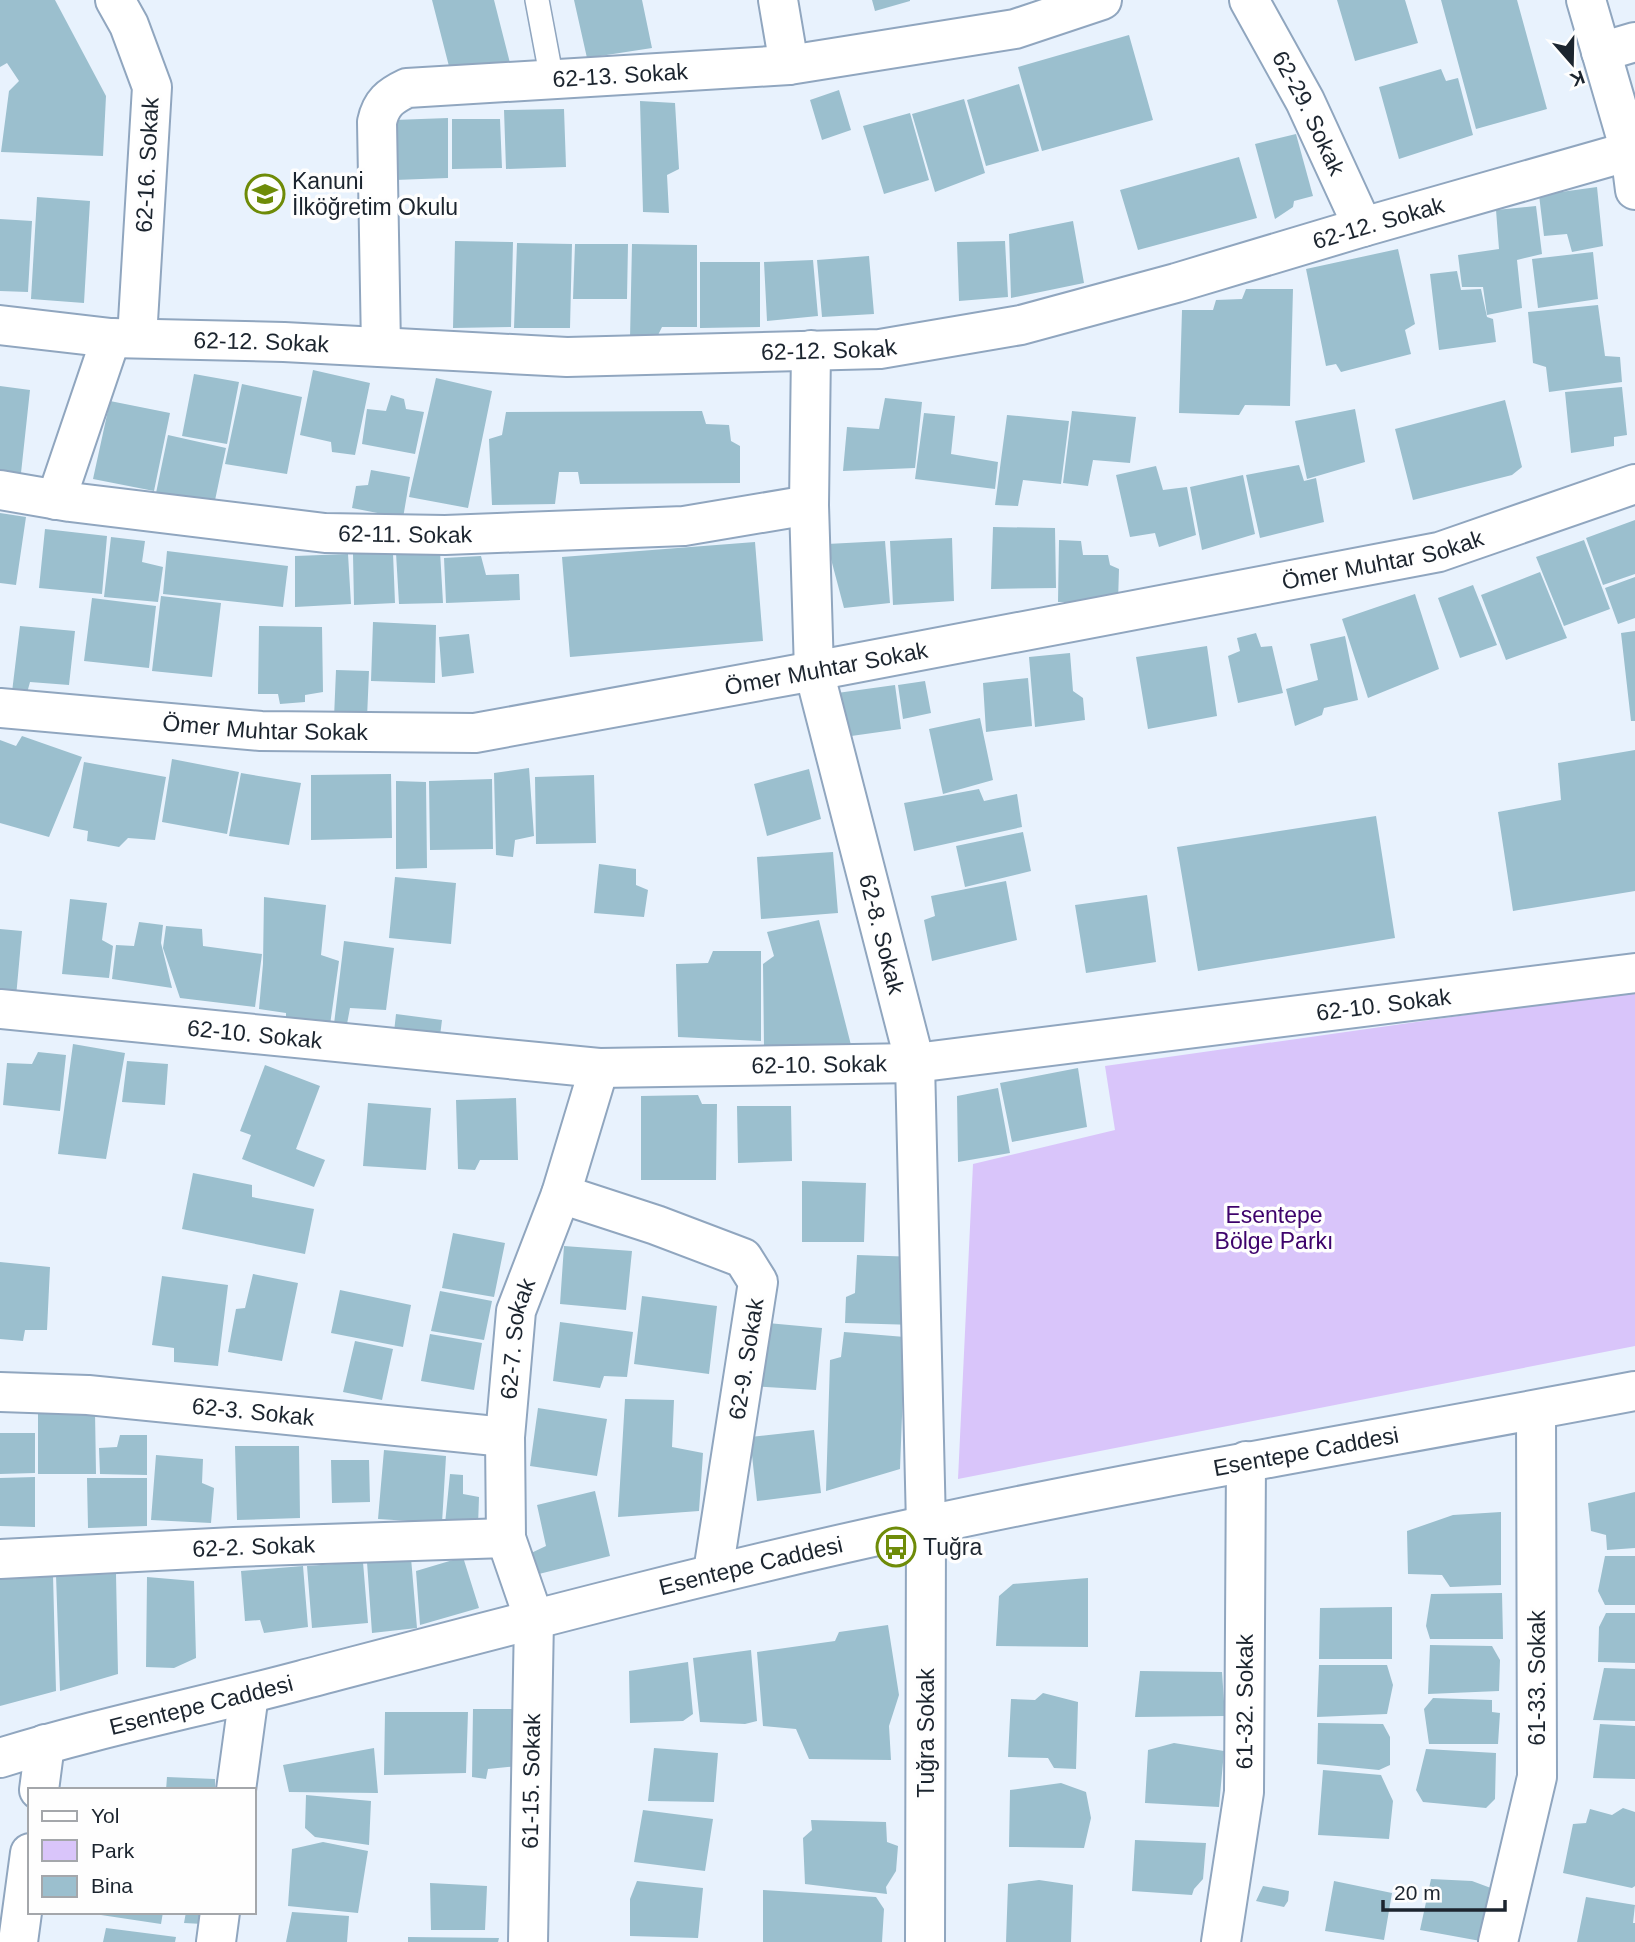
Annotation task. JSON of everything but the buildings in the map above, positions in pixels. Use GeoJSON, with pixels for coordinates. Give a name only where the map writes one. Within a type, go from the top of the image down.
{"type":"FeatureCollection","features":[{"type":"Feature","properties":{"kind":"street","name":"62-16. Sokak"},"geometry":{"type":"LineString","coordinates":[[56,500],[124,338],[152,87],[129,25],[115,0]]}},
{"type":"Feature","properties":{"kind":"street"},"geometry":{"type":"LineString","coordinates":[[778,0],[789,65]]}},
{"type":"Feature","properties":{"kind":"street","name":"62-13. Sokak"},"geometry":{"type":"LineString","coordinates":[[381,347],[377,122],[379,111],[393,94],[407,88],[789,65],[1015,29],[1102,0]]}},
{"type":"Feature","properties":{"kind":"street","name":"62-29. Sokak"},"geometry":{"type":"LineString","coordinates":[[1250,0],[1305,101],[1363,227]]}},
{"type":"Feature","properties":{"kind":"street"},"geometry":{"type":"LineString","coordinates":[[1586,0],[1618,47],[1635,190]]}},
{"type":"Feature","properties":{"kind":"street","name":"62-12. Sokak"},"geometry":{"type":"LineString","coordinates":[[0,325],[124,338],[566,357],[880,349],[1021,325],[1176,283],[1630,151]]}},
{"type":"Feature","properties":{"kind":"street","name":"62-8. Sokak"},"geometry":{"type":"LineString","coordinates":[[811,350],[809,505],[814,671],[915,1063],[926,1525]]}},
{"type":"Feature","properties":{"kind":"street","name":"Ömer Muhtar Sokak"},"geometry":{"type":"LineString","coordinates":[[0,708],[261,731],[475,733],[1439,552],[1635,484]]}},
{"type":"Feature","properties":{"kind":"street","name":"62-11. Sokak"},"geometry":{"type":"LineString","coordinates":[[0,490],[56,500],[325,533],[445,535],[684,526],[809,505]]}},
{"type":"Feature","properties":{"kind":"street","name":"62-10. Sokak"},"geometry":{"type":"LineString","coordinates":[[0,1009],[599,1068],[915,1063],[1635,973]]}},
{"type":"Feature","properties":{"kind":"street","name":"62-7. Sokak"},"geometry":{"type":"LineString","coordinates":[[534,1619],[506,1538],[505,1437],[516,1311],[561,1194],[599,1068]]}},
{"type":"Feature","properties":{"kind":"street","name":"62-9. Sokak"},"geometry":{"type":"LineString","coordinates":[[561,1194],[656,1225],[743,1258],[758,1282],[713,1572]]}},
{"type":"Feature","properties":{"kind":"street","name":"Esentepe Caddesi"},"geometry":{"type":"LineString","coordinates":[[0,1758],[45,1744],[249,1695],[713,1572],[926,1525],[1246,1461],[1635,1391]]}},
{"type":"Feature","properties":{"kind":"street","name":"62-3. Sokak"},"geometry":{"type":"LineString","coordinates":[[0,1392],[88,1395],[505,1437]]}},
{"type":"Feature","properties":{"kind":"street","name":"61-33. Sokak"},"geometry":{"type":"LineString","coordinates":[[1498,1942],[1537,1777],[1536,1410]]}},
{"type":"Feature","properties":{"kind":"street","name":"61-32. Sokak"},"geometry":{"type":"LineString","coordinates":[[1221,1942],[1244,1792],[1246,1461]]}},
{"type":"Feature","properties":{"kind":"street","name":"Tuğra Sokak"},"geometry":{"type":"LineString","coordinates":[[925,1942],[926,1525]]}},
{"type":"Feature","properties":{"kind":"street","name":"62-2. Sokak"},"geometry":{"type":"LineString","coordinates":[[0,1559],[234,1547],[506,1538]]}},
{"type":"Feature","properties":{"kind":"street","name":"61-15. Sokak"},"geometry":{"type":"LineString","coordinates":[[528,1942],[534,1619]]}},
{"type":"Feature","properties":{"kind":"street"},"geometry":{"type":"LineString","coordinates":[[236,1788],[249,1695]]}},
{"type":"Feature","properties":{"kind":"street"},"geometry":{"type":"LineString","coordinates":[[38,1788],[45,1744]]}},
{"type":"Feature","properties":{"kind":"street"},"geometry":{"type":"LineString","coordinates":[[18,1942],[28,1868]]}},
{"type":"Feature","properties":{"kind":"street"},"geometry":{"type":"LineString","coordinates":[[216,1942],[220,1914]]}},
{"type":"Feature","properties":{"kind":"lane"},"geometry":{"type":"LineString","coordinates":[[537,0],[552,80]]}},
{"type":"Feature","properties":{"kind":"green space","name":"Esentepe Bölge Parkı"},"geometry":{"type":"Polygon","coordinates":[[[1635,991],[1635,1346],[958,1479],[973,1164],[1115,1130],[1105,1066],[1635,991]]]}},
{"type":"Feature","properties":{"kind":"place","name":"Kanuni İlköğretim Okulu"},"geometry":{"type":"Point","coordinates":[265,194]}},
{"type":"Feature","properties":{"kind":"place","name":"Tuğra"},"geometry":{"type":"Point","coordinates":[896,1547]}}]}
